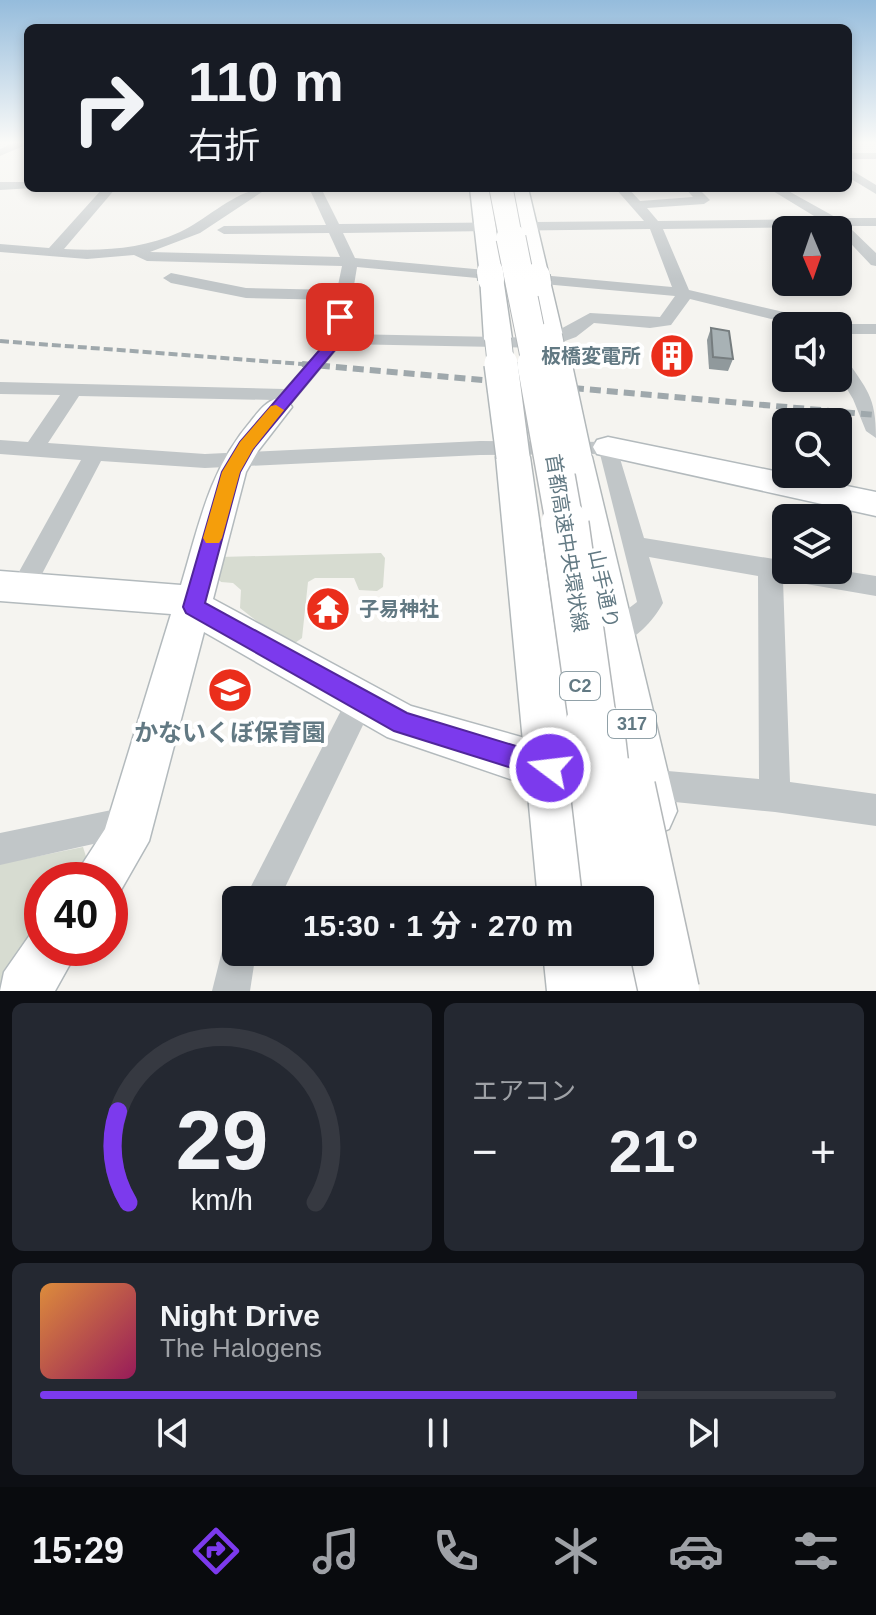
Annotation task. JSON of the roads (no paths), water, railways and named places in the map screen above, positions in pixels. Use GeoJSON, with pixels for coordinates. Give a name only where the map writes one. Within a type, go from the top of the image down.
{"type":"FeatureCollection","features":[{"type":"Feature","properties":{"kind":"highway","name":"首都高速中央環状線"},"geometry":{"type":"LineString","coordinates":[[499,192],[560,461],[612,886]]}},
{"type":"Feature","properties":{"kind":"highway","name":"首都高速中央環状線"},"geometry":{"type":"LineString","coordinates":[[560,461],[583,711],[603,886]]}},
{"type":"Feature","properties":{"kind":"highway"},"geometry":{"type":"LineString","coordinates":[[560,461],[602,686],[669,991]]}},
{"type":"Feature","properties":{"kind":"highway"},"geometry":{"type":"LineString","coordinates":[[560,461],[675,991]]}},
{"type":"Feature","properties":{"kind":"highway"},"geometry":{"type":"LineString","coordinates":[[608,966],[608,991]]}},
{"type":"Feature","properties":{"kind":"highway"},"geometry":{"type":"LineString","coordinates":[[617,966],[617,991]]}},
{"type":"Feature","properties":{"kind":"main road","name":"山手通り"},"geometry":{"type":"LineString","coordinates":[[481,192],[485,226],[484,275],[498,339],[560,461],[613,635],[689,991]]}},
{"type":"Feature","properties":{"kind":"main road","name":"山手通り"},"geometry":{"type":"LineString","coordinates":[[519,192],[549,336],[560,461],[550,768],[564,886]]}},
{"type":"Feature","properties":{"kind":"main road"},"geometry":{"type":"LineString","coordinates":[[575,966],[578,991]]}},
{"type":"Feature","properties":{"kind":"street"},"geometry":{"type":"LineString","coordinates":[[53,252],[106,192]]}},
{"type":"Feature","properties":{"kind":"street"},"geometry":{"type":"LineString","coordinates":[[0,248],[100,255],[136,250],[183,236],[255,192]]}},
{"type":"Feature","properties":{"kind":"street"},"geometry":{"type":"LineString","coordinates":[[112,862],[125,841],[131,822],[231,472],[284,401],[337,339],[350,262],[317,192]]}},
{"type":"Feature","properties":{"kind":"street"},"geometry":{"type":"LineString","coordinates":[[337,339],[546,343],[570,333],[590,318],[650,323],[665,321],[684,296],[655,225],[625,192]]}},
{"type":"Feature","properties":{"kind":"street"},"geometry":{"type":"LineString","coordinates":[[636,205],[704,200],[695,192]]}},
{"type":"Feature","properties":{"kind":"street"},"geometry":{"type":"LineString","coordinates":[[781,192],[826,216]]}},
{"type":"Feature","properties":{"kind":"street"},"geometry":{"type":"LineString","coordinates":[[852,222],[876,222]]}},
{"type":"Feature","properties":{"kind":"street"},"geometry":{"type":"LineString","coordinates":[[224,230],[772,223]]}},
{"type":"Feature","properties":{"kind":"street"},"geometry":{"type":"LineString","coordinates":[[852,235],[876,262]]}},
{"type":"Feature","properties":{"kind":"street"},"geometry":{"type":"LineString","coordinates":[[136,250],[147,257],[350,262],[682,292],[772,314]]}},
{"type":"Feature","properties":{"kind":"street"},"geometry":{"type":"LineString","coordinates":[[171,278],[246,293],[344,295]]}},
{"type":"Feature","properties":{"kind":"street"},"geometry":{"type":"LineString","coordinates":[[852,329],[876,329]]}},
{"type":"Feature","properties":{"kind":"street"},"geometry":{"type":"LineString","coordinates":[[852,382],[876,431]]}},
{"type":"Feature","properties":{"kind":"street"},"geometry":{"type":"LineString","coordinates":[[0,388],[284,401]]}},
{"type":"Feature","properties":{"kind":"street"},"geometry":{"type":"LineString","coordinates":[[34,449],[73,390]]}},
{"type":"Feature","properties":{"kind":"street"},"geometry":{"type":"LineString","coordinates":[[0,447],[205,461],[480,448],[876,504]]}},
{"type":"Feature","properties":{"kind":"street"},"geometry":{"type":"LineString","coordinates":[[95,453],[6,590],[181,600],[402,723],[550,768],[645,784],[775,796],[876,810]]}},
{"type":"Feature","properties":{"kind":"street"},"geometry":{"type":"LineString","coordinates":[[560,461],[634,545],[650,603],[644,613],[613,635]]}},
{"type":"Feature","properties":{"kind":"street"},"geometry":{"type":"LineString","coordinates":[[634,545],[876,586]]}},
{"type":"Feature","properties":{"kind":"street"},"geometry":{"type":"LineString","coordinates":[[770,568],[775,796]]}},
{"type":"Feature","properties":{"kind":"street"},"geometry":{"type":"LineString","coordinates":[[268,886],[361,700]]}},
{"type":"Feature","properties":{"kind":"street"},"geometry":{"type":"LineString","coordinates":[[0,849],[131,822]]}},
{"type":"Feature","properties":{"kind":"street"},"geometry":{"type":"LineString","coordinates":[[23,991],[40,966]]}},
{"type":"Feature","properties":{"kind":"street"},"geometry":{"type":"LineString","coordinates":[[231,991],[235,966]]}},
{"type":"Feature","properties":{"kind":"railway"},"geometry":{"type":"LineString","coordinates":[[0,341],[329,366]]}},
{"type":"Feature","properties":{"kind":"railway"},"geometry":{"type":"LineString","coordinates":[[302,364],[876,415]]}},
{"type":"Feature","properties":{"kind":"place","name":"板橋変電所"},"geometry":{"type":"Point","coordinates":[672,356]}},
{"type":"Feature","properties":{"kind":"place","name":"子易神社"},"geometry":{"type":"Point","coordinates":[328,609]}},
{"type":"Feature","properties":{"kind":"place","name":"かないくぼ保育園"},"geometry":{"type":"Point","coordinates":[230,690]}}]}
